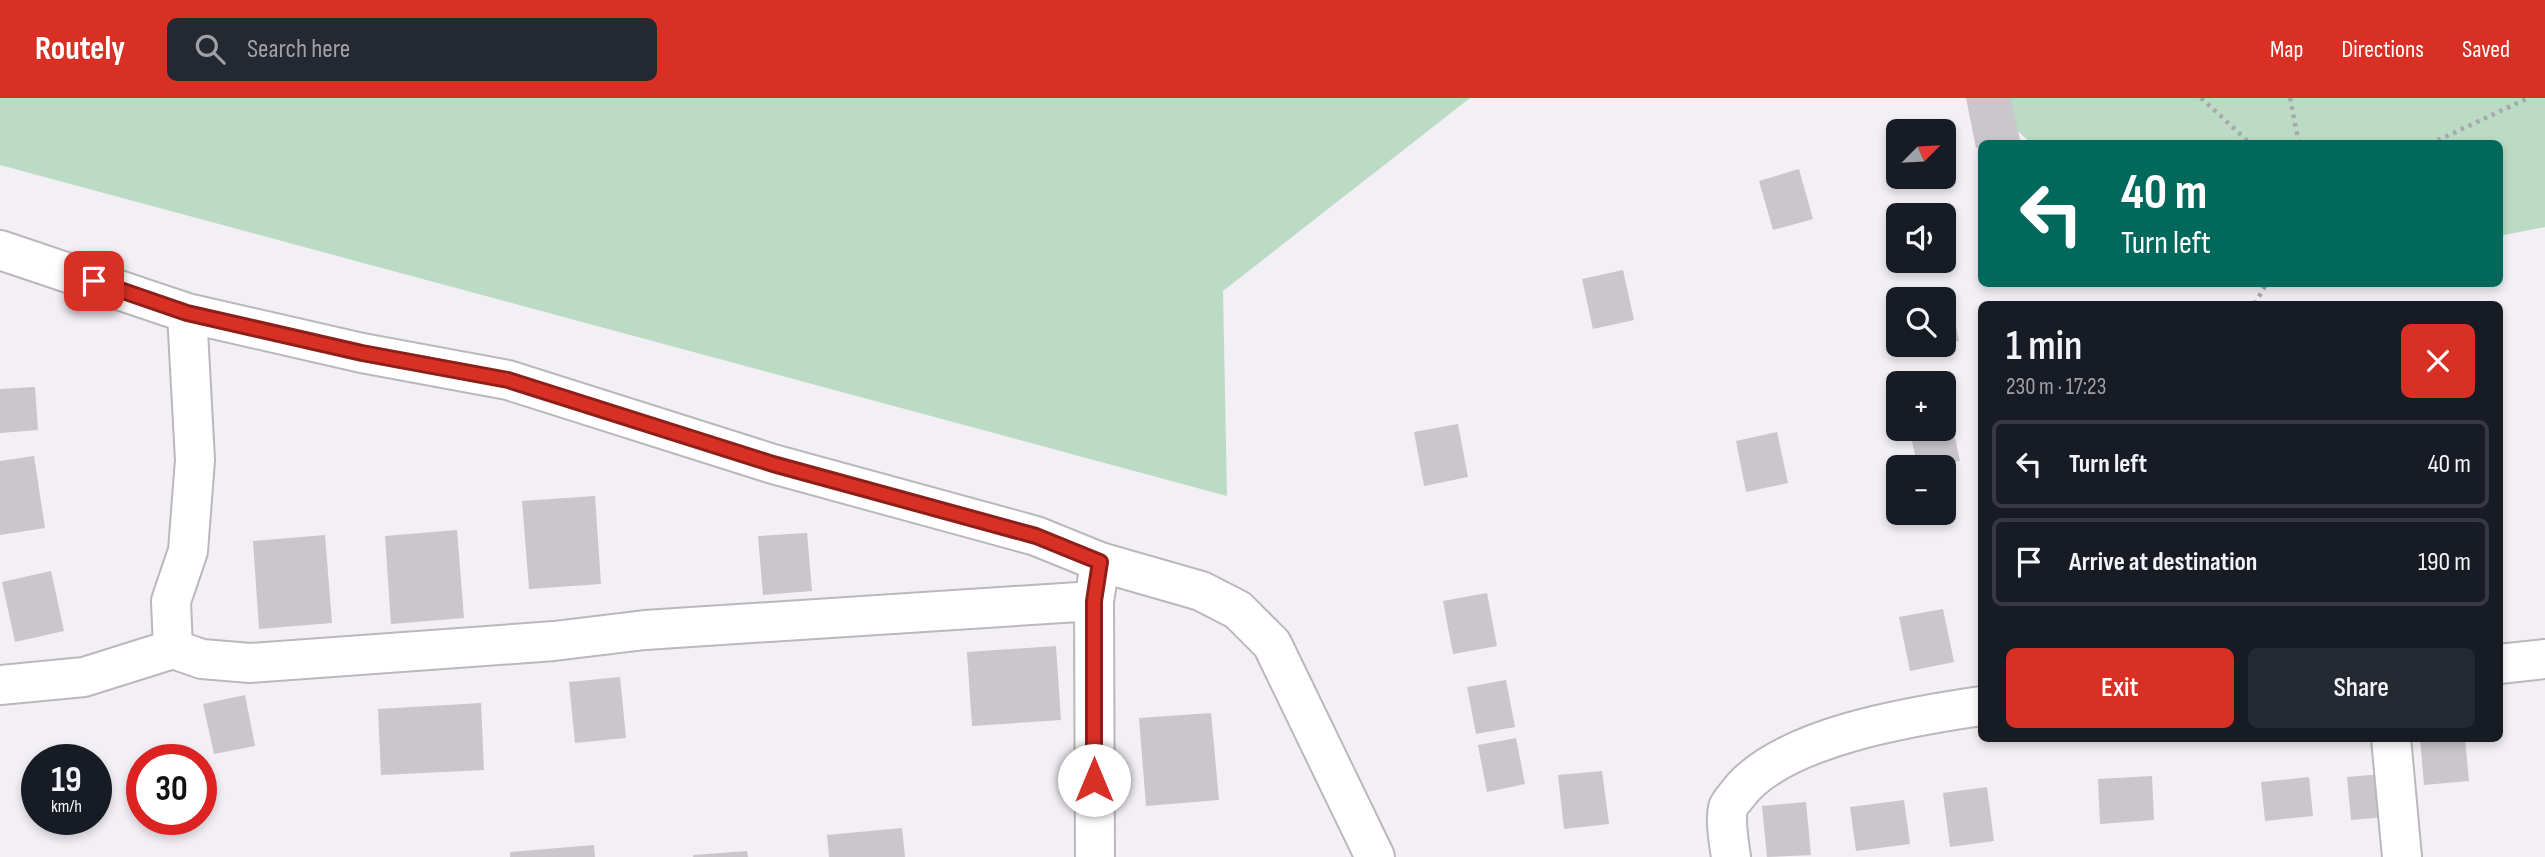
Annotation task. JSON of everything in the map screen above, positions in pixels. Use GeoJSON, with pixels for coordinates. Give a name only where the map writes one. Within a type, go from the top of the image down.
{"type":"FeatureCollection","features":[{"type":"Feature","properties":{"kind":"street"},"geometry":{"type":"LineString","coordinates":[[0,250],[187,313],[362,353],[508,380],[773,464],[1036,536],[1100,562],[1201,591],[1238,610],[1272,644],[1376,857]]}},
{"type":"Feature","properties":{"kind":"street"},"geometry":{"type":"LineString","coordinates":[[173,649],[171,601],[188,551],[195,460],[187,313]]}},
{"type":"Feature","properties":{"kind":"street"},"geometry":{"type":"LineString","coordinates":[[1095,857],[1094,601],[1100,562]]}},
{"type":"Feature","properties":{"kind":"street"},"geometry":{"type":"LineString","coordinates":[[0,685],[84,677],[173,649],[202,659],[250,663],[554,641],[645,630],[1094,601]]}},
{"type":"Feature","properties":{"kind":"street"},"geometry":{"type":"LineString","coordinates":[[2503,664],[2545,659]]}},
{"type":"Feature","properties":{"kind":"street"},"geometry":{"type":"LineString","coordinates":[[1731,857],[1728,807],[1743,786],[1770,765],[1819,742],[1927,714],[1978,706]]}},
{"type":"Feature","properties":{"kind":"street"},"geometry":{"type":"LineString","coordinates":[[2390,742],[2402,857]]}},
{"type":"Feature","properties":{"kind":"path"},"geometry":{"type":"LineString","coordinates":[[2201,98],[2247,140]]}},
{"type":"Feature","properties":{"kind":"path"},"geometry":{"type":"LineString","coordinates":[[2290,98],[2299,140]]}},
{"type":"Feature","properties":{"kind":"path"},"geometry":{"type":"LineString","coordinates":[[2439,140],[2528,98]]}},
{"type":"Feature","properties":{"kind":"green space"},"geometry":{"type":"Polygon","coordinates":[[[0,98],[1470,98],[1223,291],[1227,496],[0,165],[0,98]]]}},
{"type":"Feature","properties":{"kind":"green space"},"geometry":{"type":"Polygon","coordinates":[[[1981,98],[2545,98],[2545,227],[2503,235],[2503,140],[2028,140],[1981,98]]]}},
{"type":"Feature","properties":{"kind":"building"},"geometry":{"type":"Polygon","coordinates":[[[1966,98],[2011,98],[2020,140],[1978,140],[1976,148],[1966,98]]]}},
{"type":"Feature","properties":{"kind":"building"},"geometry":{"type":"Polygon","coordinates":[[[1799,169],[1813,219],[1773,230],[1759,181],[1799,169]]]}},
{"type":"Feature","properties":{"kind":"building"},"geometry":{"type":"Polygon","coordinates":[[[1623,270],[1634,320],[1593,329],[1582,279],[1623,270]]]}},
{"type":"Feature","properties":{"kind":"building"},"geometry":{"type":"Polygon","coordinates":[[[35,387],[38,430],[0,433],[0,389],[35,387]]]}},
{"type":"Feature","properties":{"kind":"building"},"geometry":{"type":"Polygon","coordinates":[[[1458,424],[1468,477],[1424,486],[1414,432],[1458,424]]]}},
{"type":"Feature","properties":{"kind":"building"},"geometry":{"type":"Polygon","coordinates":[[[1777,432],[1788,483],[1746,492],[1736,441],[1777,432]]]}},
{"type":"Feature","properties":{"kind":"building"},"geometry":{"type":"Polygon","coordinates":[[[1912,441],[1956,441],[1960,461],[1956,462],[1956,455],[1915,455],[1912,441]]]}},
{"type":"Feature","properties":{"kind":"building"},"geometry":{"type":"Polygon","coordinates":[[[34,456],[45,528],[0,535],[0,461],[34,456]]]}},
{"type":"Feature","properties":{"kind":"building"},"geometry":{"type":"Polygon","coordinates":[[[595,496],[601,584],[529,589],[522,501],[595,496]]]}},
{"type":"Feature","properties":{"kind":"building"},"geometry":{"type":"Polygon","coordinates":[[[457,530],[464,618],[391,624],[385,536],[457,530]]]}},
{"type":"Feature","properties":{"kind":"building"},"geometry":{"type":"Polygon","coordinates":[[[807,533],[812,591],[763,595],[758,536],[807,533]]]}},
{"type":"Feature","properties":{"kind":"building"},"geometry":{"type":"Polygon","coordinates":[[[325,535],[332,623],[259,629],[253,541],[325,535]]]}},
{"type":"Feature","properties":{"kind":"building"},"geometry":{"type":"Polygon","coordinates":[[[51,571],[64,631],[15,642],[2,582],[51,571]]]}},
{"type":"Feature","properties":{"kind":"building"},"geometry":{"type":"Polygon","coordinates":[[[1487,593],[1497,646],[1453,654],[1443,601],[1487,593]]]}},
{"type":"Feature","properties":{"kind":"building"},"geometry":{"type":"Polygon","coordinates":[[[1943,609],[1954,662],[1910,671],[1899,617],[1943,609]]]}},
{"type":"Feature","properties":{"kind":"building"},"geometry":{"type":"Polygon","coordinates":[[[1056,646],[1061,720],[972,726],[967,652],[1056,646]]]}},
{"type":"Feature","properties":{"kind":"building"},"geometry":{"type":"Polygon","coordinates":[[[620,677],[626,738],[575,743],[569,682],[620,677]]]}},
{"type":"Feature","properties":{"kind":"building"},"geometry":{"type":"Polygon","coordinates":[[[1506,680],[1515,727],[1476,734],[1467,687],[1506,680]]]}},
{"type":"Feature","properties":{"kind":"building"},"geometry":{"type":"Polygon","coordinates":[[[245,695],[255,746],[217,753],[217,744],[212,744],[203,704],[245,695]]]}},
{"type":"Feature","properties":{"kind":"building"},"geometry":{"type":"Polygon","coordinates":[[[481,703],[484,770],[381,775],[378,709],[481,703]]]}},
{"type":"Feature","properties":{"kind":"building"},"geometry":{"type":"Polygon","coordinates":[[[1211,713],[1219,800],[1146,806],[1139,718],[1211,713]]]}},
{"type":"Feature","properties":{"kind":"building"},"geometry":{"type":"Polygon","coordinates":[[[1516,738],[1525,784],[1487,792],[1478,745],[1516,738]]]}},
{"type":"Feature","properties":{"kind":"building"},"geometry":{"type":"Polygon","coordinates":[[[2420,742],[2465,742],[2469,781],[2424,785],[2420,742]]]}},
{"type":"Feature","properties":{"kind":"building"},"geometry":{"type":"Polygon","coordinates":[[[1602,771],[1609,824],[1564,829],[1558,775],[1602,771]]]}},
{"type":"Feature","properties":{"kind":"building"},"geometry":{"type":"Polygon","coordinates":[[[2383,774],[2386,817],[2351,820],[2347,777],[2383,774]]]}},
{"type":"Feature","properties":{"kind":"building"},"geometry":{"type":"Polygon","coordinates":[[[2152,776],[2154,820],[2100,824],[2098,779],[2152,776]]]}},
{"type":"Feature","properties":{"kind":"building"},"geometry":{"type":"Polygon","coordinates":[[[2309,777],[2313,816],[2265,821],[2261,782],[2309,777]]]}},
{"type":"Feature","properties":{"kind":"building"},"geometry":{"type":"Polygon","coordinates":[[[1987,787],[1994,841],[1950,847],[1943,793],[1987,787]]]}},
{"type":"Feature","properties":{"kind":"building"},"geometry":{"type":"Polygon","coordinates":[[[1904,800],[1910,844],[1856,851],[1850,807],[1904,800]]]}},
{"type":"Feature","properties":{"kind":"building"},"geometry":{"type":"Polygon","coordinates":[[[1806,802],[1811,855],[1767,857],[1762,806],[1806,802]]]}},
{"type":"Feature","properties":{"kind":"building"},"geometry":{"type":"Polygon","coordinates":[[[902,828],[905,857],[829,857],[827,835],[902,828]]]}},
{"type":"Feature","properties":{"kind":"building"},"geometry":{"type":"Polygon","coordinates":[[[594,845],[595,857],[510,857],[510,852],[594,845]]]}},
{"type":"Feature","properties":{"kind":"building"},"geometry":{"type":"Polygon","coordinates":[[[747,851],[748,857],[693,857],[693,855],[747,851]]]}},
{"type":"Feature","properties":{"kind":"route"},"geometry":{"type":"LineString","coordinates":[[94,281],[187,313],[362,353],[508,380],[773,464],[1036,536],[1100,562],[1094,601],[1094,780]]}}]}
